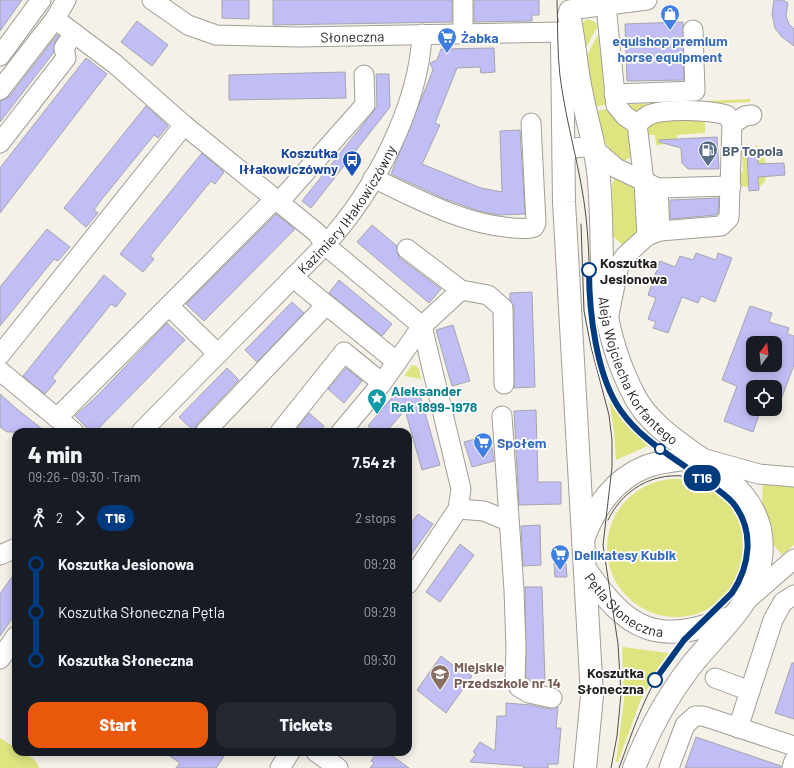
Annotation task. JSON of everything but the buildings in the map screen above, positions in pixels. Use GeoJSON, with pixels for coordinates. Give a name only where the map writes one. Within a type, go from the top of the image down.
{"type":"FeatureCollection","features":[{"type":"Feature","properties":{"kind":"main road","name":"Aleja Wojciecha Korfantego"},"geometry":{"type":"LineString","coordinates":[[567,14],[594,149],[601,201],[604,296],[608,318],[622,367],[636,398],[650,418],[699,457]]}},
{"type":"Feature","properties":{"kind":"main road"},"geometry":{"type":"LineString","coordinates":[[567,14],[562,157],[583,541]]}},
{"type":"Feature","properties":{"kind":"main road"},"geometry":{"type":"LineString","coordinates":[[634,768],[650,732],[676,686],[691,665],[739,609],[756,580],[761,559],[760,529],[751,507],[738,488],[699,457]]}},
{"type":"Feature","properties":{"kind":"main road","name":"Pętla Słoneczna"},"geometry":{"type":"LineString","coordinates":[[699,457],[654,464],[644,467],[624,479],[599,506],[591,520],[583,541],[584,568],[601,592],[621,613],[643,626],[657,631],[671,633],[694,629],[739,609]]}},
{"type":"Feature","properties":{"kind":"main road"},"geometry":{"type":"LineString","coordinates":[[584,568],[592,696],[585,768]]}},
{"type":"Feature","properties":{"kind":"street"},"geometry":{"type":"LineString","coordinates":[[0,56],[41,0]]}},
{"type":"Feature","properties":{"kind":"street"},"geometry":{"type":"LineString","coordinates":[[0,90],[55,19],[66,0]]}},
{"type":"Feature","properties":{"kind":"street","name":"Słoneczna"},"geometry":{"type":"LineString","coordinates":[[152,0],[188,25],[216,35],[299,37],[463,33],[567,14],[606,5],[647,0]]}},
{"type":"Feature","properties":{"kind":"street"},"geometry":{"type":"LineString","coordinates":[[462,0],[463,33]]}},
{"type":"Feature","properties":{"kind":"street"},"geometry":{"type":"LineString","coordinates":[[606,5],[616,105],[625,116],[637,124],[651,185],[654,233]]}},
{"type":"Feature","properties":{"kind":"street"},"geometry":{"type":"LineString","coordinates":[[55,19],[115,64],[184,125],[317,233],[325,245],[422,326],[461,489],[458,509],[412,578]]}},
{"type":"Feature","properties":{"kind":"street"},"geometry":{"type":"LineString","coordinates":[[614,94],[695,91],[693,30]]}},
{"type":"Feature","properties":{"kind":"street","name":"Kazimiery Iłłakowiczówny"},"geometry":{"type":"LineString","coordinates":[[145,428],[325,245],[350,214],[373,178],[409,105],[421,51],[422,34]]}},
{"type":"Feature","properties":{"kind":"street"},"geometry":{"type":"LineString","coordinates":[[0,143],[66,58],[64,48],[80,37]]}},
{"type":"Feature","properties":{"kind":"street"},"geometry":{"type":"LineString","coordinates":[[57,418],[277,200],[365,106],[364,75]]}},
{"type":"Feature","properties":{"kind":"street"},"geometry":{"type":"LineString","coordinates":[[608,318],[619,265],[625,256],[654,233],[721,226],[729,218],[732,124],[727,115],[707,111],[659,112],[648,115],[637,124]]}},
{"type":"Feature","properties":{"kind":"street"},"geometry":{"type":"LineString","coordinates":[[732,124],[745,116],[752,115]]}},
{"type":"Feature","properties":{"kind":"street"},"geometry":{"type":"LineString","coordinates":[[373,178],[445,212],[500,227],[529,229],[534,227],[536,223],[531,122]]}},
{"type":"Feature","properties":{"kind":"street"},"geometry":{"type":"LineString","coordinates":[[0,355],[184,125]]}},
{"type":"Feature","properties":{"kind":"street"},"geometry":{"type":"LineString","coordinates":[[562,157],[574,148],[584,147],[594,149],[616,168],[651,185],[731,186]]}},
{"type":"Feature","properties":{"kind":"street"},"geometry":{"type":"LineString","coordinates":[[407,249],[461,290],[488,296],[503,308],[504,384]]}},
{"type":"Feature","properties":{"kind":"street"},"geometry":{"type":"LineString","coordinates":[[294,276],[326,305],[397,362]]}},
{"type":"Feature","properties":{"kind":"street"},"geometry":{"type":"LineString","coordinates":[[344,428],[382,383],[422,326],[461,290]]}},
{"type":"Feature","properties":{"kind":"street"},"geometry":{"type":"LineString","coordinates":[[209,428],[326,305]]}},
{"type":"Feature","properties":{"kind":"street"},"geometry":{"type":"LineString","coordinates":[[169,306],[218,354]]}},
{"type":"Feature","properties":{"kind":"street"},"geometry":{"type":"LineString","coordinates":[[283,428],[344,352],[382,383]]}},
{"type":"Feature","properties":{"kind":"street"},"geometry":{"type":"LineString","coordinates":[[0,371],[69,428]]}},
{"type":"Feature","properties":{"kind":"street"},"geometry":{"type":"LineString","coordinates":[[502,416],[516,641],[515,680],[519,687],[529,693],[552,698]]}},
{"type":"Feature","properties":{"kind":"street","name":"Aleja Wojciecha Korfantego"},"geometry":{"type":"LineString","coordinates":[[699,457],[759,474],[794,477]]}},
{"type":"Feature","properties":{"kind":"street"},"geometry":{"type":"LineString","coordinates":[[458,509],[484,511],[508,521]]}},
{"type":"Feature","properties":{"kind":"street"},"geometry":{"type":"LineString","coordinates":[[0,555],[12,550]]}},
{"type":"Feature","properties":{"kind":"street"},"geometry":{"type":"LineString","coordinates":[[739,609],[792,565]]}},
{"type":"Feature","properties":{"kind":"street"},"geometry":{"type":"LineString","coordinates":[[738,728],[773,620],[783,602],[794,595]]}},
{"type":"Feature","properties":{"kind":"street"},"geometry":{"type":"LineString","coordinates":[[0,659],[12,642]]}},
{"type":"Feature","properties":{"kind":"street"},"geometry":{"type":"LineString","coordinates":[[714,678],[750,691]]}},
{"type":"Feature","properties":{"kind":"street"},"geometry":{"type":"LineString","coordinates":[[669,768],[685,725],[695,716],[703,716],[794,746]]}},
{"type":"Feature","properties":{"kind":"street"},"geometry":{"type":"LineString","coordinates":[[280,768],[288,756]]}},
{"type":"Feature","properties":{"kind":"street"},"geometry":{"type":"LineString","coordinates":[[322,756],[338,768]]}},
{"type":"Feature","properties":{"kind":"street"},"geometry":{"type":"LineString","coordinates":[[792,768],[794,761]]}},
{"type":"Feature","properties":{"kind":"green space"},"geometry":{"type":"Polygon","coordinates":[[[588,19],[595,22],[598,26],[584,51],[580,27],[584,21],[588,19]]]}},
{"type":"Feature","properties":{"kind":"green space"},"geometry":{"type":"Polygon","coordinates":[[[601,29],[608,104],[596,107],[586,57],[601,29]]]}},
{"type":"Feature","properties":{"kind":"green space"},"geometry":{"type":"Polygon","coordinates":[[[750,99],[750,102],[645,107],[633,116],[616,105],[750,99]]]}},
{"type":"Feature","properties":{"kind":"green space"},"geometry":{"type":"Polygon","coordinates":[[[610,108],[631,132],[632,156],[623,162],[610,150],[604,140],[600,128],[597,111],[610,108]]]}},
{"type":"Feature","properties":{"kind":"green space"},"geometry":{"type":"Polygon","coordinates":[[[656,119],[705,120],[705,133],[677,135],[677,143],[656,145],[655,135],[648,135],[646,129],[656,119]]]}},
{"type":"Feature","properties":{"kind":"green space"},"geometry":{"type":"Polygon","coordinates":[[[756,145],[762,151],[765,161],[765,182],[760,186],[758,186],[756,182],[759,182],[755,159],[756,145]]]}},
{"type":"Feature","properties":{"kind":"green space"},"geometry":{"type":"Polygon","coordinates":[[[745,149],[747,152],[748,187],[738,186],[737,173],[743,172],[742,152],[745,149]]]}},
{"type":"Feature","properties":{"kind":"green space"},"geometry":{"type":"Polygon","coordinates":[[[617,175],[636,188],[642,231],[625,248],[613,236],[612,184],[617,175]]]}},
{"type":"Feature","properties":{"kind":"green space"},"geometry":{"type":"Polygon","coordinates":[[[415,365],[419,369],[421,379],[404,376],[411,366],[415,365]]]}},
{"type":"Feature","properties":{"kind":"green space"},"geometry":{"type":"Polygon","coordinates":[[[609,399],[628,426],[650,445],[616,460],[614,432],[609,399]]]}},
{"type":"Feature","properties":{"kind":"green space"},"geometry":{"type":"Polygon","coordinates":[[[676,479],[696,482],[714,491],[725,499],[733,510],[742,528],[745,548],[742,568],[733,586],[725,597],[714,605],[696,614],[676,617],[656,614],[638,605],[627,597],[619,586],[610,568],[607,548],[610,528],[619,510],[627,499],[638,491],[656,482],[676,479]]]}},
{"type":"Feature","properties":{"kind":"green space"},"geometry":{"type":"Polygon","coordinates":[[[763,483],[794,486],[794,545],[782,555],[773,544],[770,524],[762,502],[763,483]]]}},
{"type":"Feature","properties":{"kind":"green space"},"geometry":{"type":"Polygon","coordinates":[[[622,647],[669,653],[641,699],[618,762],[616,762],[624,700],[622,647]]]}},
{"type":"Feature","properties":{"kind":"green space"},"geometry":{"type":"Polygon","coordinates":[[[0,738],[12,746],[12,756],[28,756],[36,762],[39,768],[0,768],[0,738]]]}},
{"type":"Feature","properties":{"kind":"tram line"},"geometry":{"type":"LineString","coordinates":[[557,0],[560,76],[584,199],[594,334],[606,380],[616,403],[633,427],[644,437],[716,488],[730,500],[740,514],[745,526],[748,548],[743,572],[732,593],[687,636],[664,665],[642,708],[619,768]]}},
{"type":"Feature","properties":{"kind":"tram line"},"geometry":{"type":"LineString","coordinates":[[581,224],[584,311],[591,347],[609,415],[612,440],[612,467],[603,545],[618,644],[621,694],[617,736],[611,768]]}},
{"type":"Feature","properties":{"kind":"tram line","name":"T16"},"geometry":{"type":"LineString","coordinates":[[589,270],[589,298],[596,344],[608,386],[617,405],[638,432],[715,488],[733,503],[739,512],[747,538],[748,547],[745,567],[742,576],[732,593],[684,640],[655,680]]}},
{"type":"Feature","properties":{"kind":"tram line"},"geometry":{"type":"LineString","coordinates":[[608,520],[624,497],[646,482],[671,476],[685,476],[699,479]]}},
{"type":"Feature","properties":{"kind":"place","name":"equishop premium horse equipment"},"geometry":{"type":"Point","coordinates":[670,31]}},
{"type":"Feature","properties":{"kind":"place","name":"Żabka"},"geometry":{"type":"Point","coordinates":[447,54]}},
{"type":"Feature","properties":{"kind":"place","name":"BP Topola"},"geometry":{"type":"Point","coordinates":[708,167]}},
{"type":"Feature","properties":{"kind":"place","name":"Koszutka Iłłakowiczówny"},"geometry":{"type":"Point","coordinates":[352,177]}},
{"type":"Feature","properties":{"kind":"place","name":"Koszutka Jesionowa"},"geometry":{"type":"Point","coordinates":[589,270]}},
{"type":"Feature","properties":{"kind":"place","name":"Aleksander Rak 1899-1978"},"geometry":{"type":"Point","coordinates":[377,415]}},
{"type":"Feature","properties":{"kind":"place","name":"Społem"},"geometry":{"type":"Point","coordinates":[483,459]}},
{"type":"Feature","properties":{"kind":"place","name":"Delikatesy Kubik"},"geometry":{"type":"Point","coordinates":[560,571]}},
{"type":"Feature","properties":{"kind":"place","name":"Koszutka Słoneczna"},"geometry":{"type":"Point","coordinates":[655,680]}},
{"type":"Feature","properties":{"kind":"place","name":"Miejskie Przedszkole nr 14"},"geometry":{"type":"Point","coordinates":[440,691]}}]}
